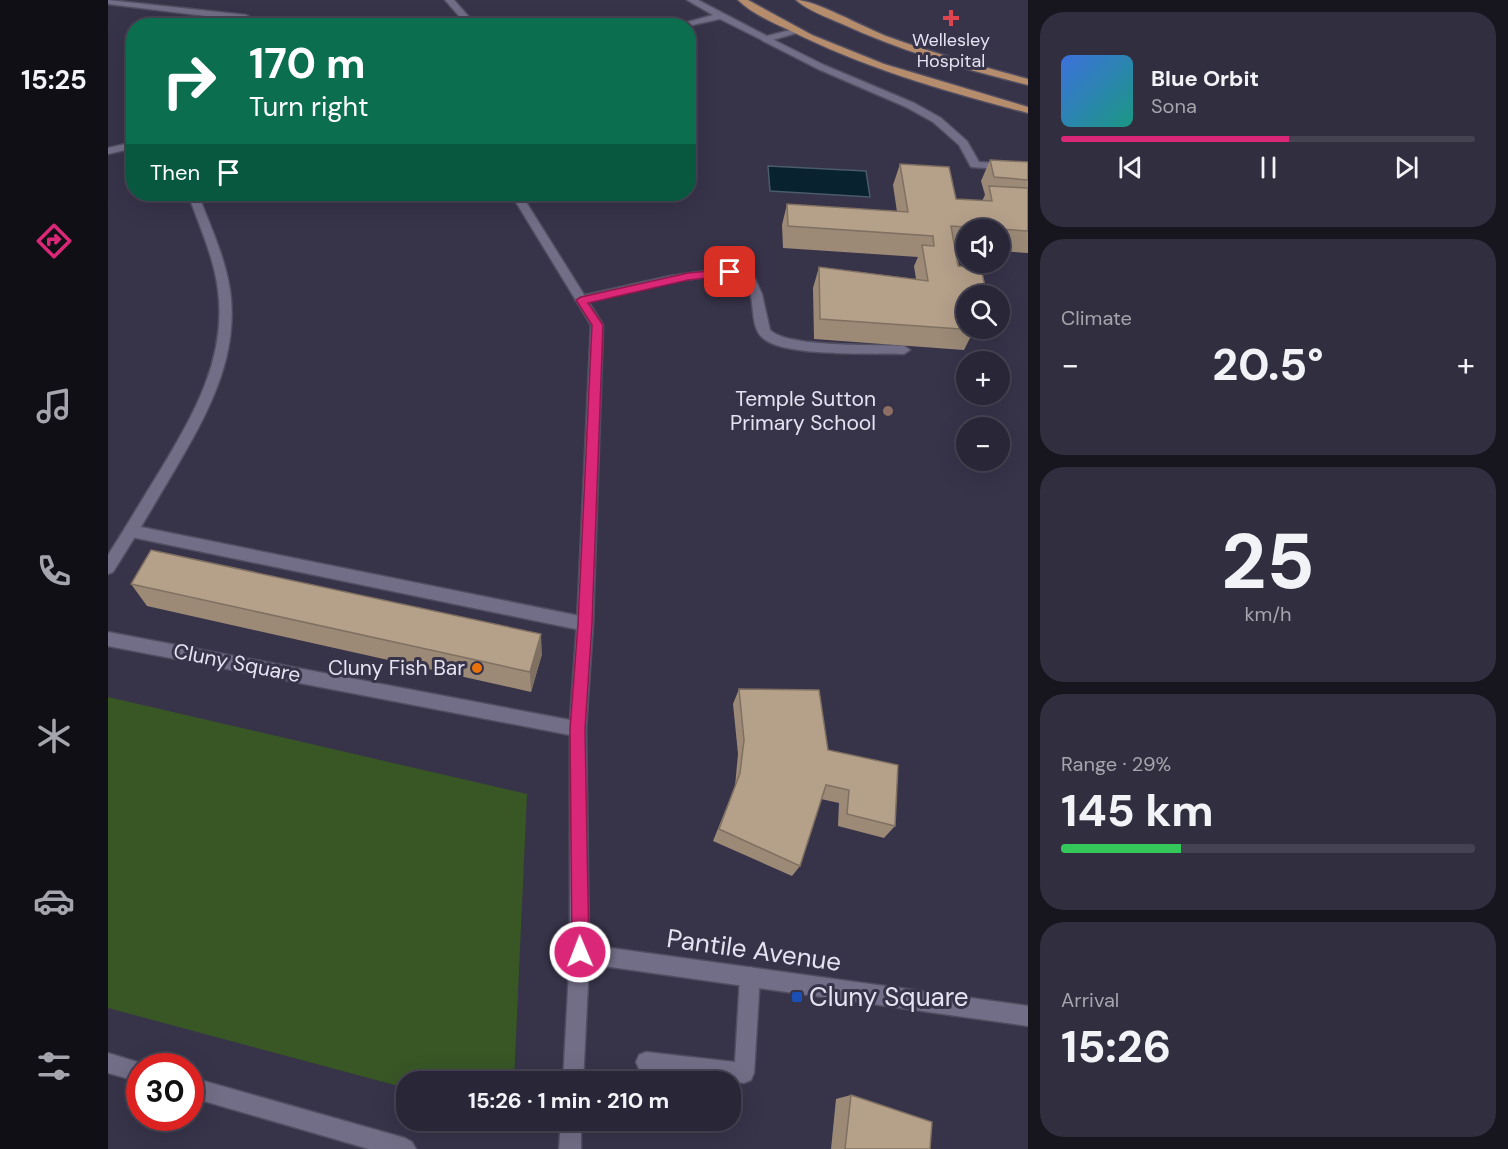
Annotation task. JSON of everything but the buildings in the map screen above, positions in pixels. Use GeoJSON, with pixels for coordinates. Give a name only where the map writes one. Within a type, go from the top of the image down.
{"type":"FeatureCollection","features":[{"type":"Feature","properties":{"kind":"main road"},"geometry":{"type":"LineString","coordinates":[[742,0],[798,31],[855,56],[1028,111]]}},
{"type":"Feature","properties":{"kind":"main road"},"geometry":{"type":"LineString","coordinates":[[800,0],[862,29],[906,46],[1028,82]]}},
{"type":"Feature","properties":{"kind":"street"},"geometry":{"type":"LineString","coordinates":[[449,0],[466,18]]}},
{"type":"Feature","properties":{"kind":"street"},"geometry":{"type":"LineString","coordinates":[[692,0],[821,67],[910,105],[937,120],[963,143],[975,165],[1028,168]]}},
{"type":"Feature","properties":{"kind":"street"},"geometry":{"type":"LineString","coordinates":[[108,1],[246,18]]}},
{"type":"Feature","properties":{"kind":"street"},"geometry":{"type":"LineString","coordinates":[[696,22],[721,16]]}},
{"type":"Feature","properties":{"kind":"street"},"geometry":{"type":"LineString","coordinates":[[766,39],[798,31]]}},
{"type":"Feature","properties":{"kind":"street"},"geometry":{"type":"LineString","coordinates":[[108,151],[126,147]]}},
{"type":"Feature","properties":{"kind":"street"},"geometry":{"type":"LineString","coordinates":[[108,568],[199,418],[216,382],[223,357],[226,333],[224,287],[195,201]]}},
{"type":"Feature","properties":{"kind":"street"},"geometry":{"type":"LineString","coordinates":[[520,201],[597,325],[585,624],[578,729],[580,952],[574,1071]]}},
{"type":"Feature","properties":{"kind":"street"},"geometry":{"type":"LineString","coordinates":[[581,300],[688,276],[741,274],[750,279],[755,289],[763,331],[768,337],[792,344],[904,350]]}},
{"type":"Feature","properties":{"kind":"street"},"geometry":{"type":"LineString","coordinates":[[130,531],[585,624]]}},
{"type":"Feature","properties":{"kind":"street","name":"Cluny Square"},"geometry":{"type":"LineString","coordinates":[[108,639],[578,729]]}},
{"type":"Feature","properties":{"kind":"street","name":"Pantile Avenue"},"geometry":{"type":"LineString","coordinates":[[580,952],[1028,1016]]}},
{"type":"Feature","properties":{"kind":"street"},"geometry":{"type":"LineString","coordinates":[[646,1062],[744,1073],[750,977]]}},
{"type":"Feature","properties":{"kind":"street"},"geometry":{"type":"LineString","coordinates":[[108,1063],[126,1068]]}},
{"type":"Feature","properties":{"kind":"street"},"geometry":{"type":"LineString","coordinates":[[204,1091],[405,1149]]}},
{"type":"Feature","properties":{"kind":"street"},"geometry":{"type":"LineString","coordinates":[[570,1149],[571,1131]]}},
{"type":"Feature","properties":{"kind":"green space"},"geometry":{"type":"Polygon","coordinates":[[[108,697],[527,794],[514,1071],[396,1071],[396,1085],[108,1008],[108,697]]]}},
{"type":"Feature","properties":{"kind":"water"},"geometry":{"type":"Polygon","coordinates":[[[768,166],[866,171],[870,197],[770,191],[768,166]]]}},
{"type":"Feature","properties":{"kind":"place","name":"Wellesley Hospital"},"geometry":{"type":"Point","coordinates":[951,18]}},
{"type":"Feature","properties":{"kind":"place","name":"Temple Sutton Primary School"},"geometry":{"type":"Point","coordinates":[888,411]}},
{"type":"Feature","properties":{"kind":"place","name":"Cluny Fish Bar"},"geometry":{"type":"Point","coordinates":[477,668]}},
{"type":"Feature","properties":{"kind":"place","name":"Cluny Square"},"geometry":{"type":"Point","coordinates":[797,997]}},
{"type":"Feature","properties":{"kind":"route"},"geometry":{"type":"LineString","coordinates":[[580,952],[578,729],[585,624],[597,325],[581,300],[688,276],[730,272]]}}]}
